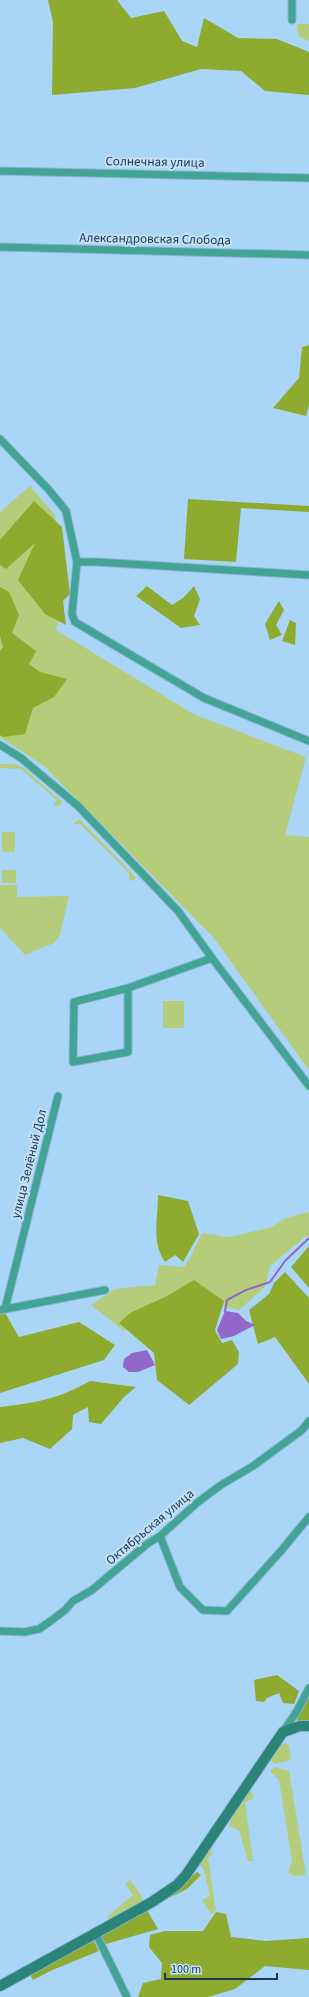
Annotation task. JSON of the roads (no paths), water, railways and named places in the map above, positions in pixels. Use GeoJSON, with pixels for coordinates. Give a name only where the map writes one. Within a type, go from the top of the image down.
{"type":"FeatureCollection","features":[{"type":"Feature","properties":{"kind":"street"},"geometry":{"type":"LineString","coordinates":[[292,0],[292,20]]}},
{"type":"Feature","properties":{"kind":"street","name":"Солнечная улица"},"geometry":{"type":"LineString","coordinates":[[0,171],[309,178]]}},
{"type":"Feature","properties":{"kind":"street","name":"Александровская Слобода"},"geometry":{"type":"LineString","coordinates":[[0,248],[309,255]]}},
{"type":"Feature","properties":{"kind":"street"},"geometry":{"type":"LineString","coordinates":[[0,439],[66,511],[77,562],[72,614],[75,622],[204,698],[309,741]]}},
{"type":"Feature","properties":{"kind":"street"},"geometry":{"type":"LineString","coordinates":[[77,562],[309,575]]}},
{"type":"Feature","properties":{"kind":"street"},"geometry":{"type":"LineString","coordinates":[[0,745],[21,758],[78,806],[178,911],[309,1086]]}},
{"type":"Feature","properties":{"kind":"street"},"geometry":{"type":"LineString","coordinates":[[128,988],[128,1052],[73,1062],[74,1002],[128,988],[212,958]]}},
{"type":"Feature","properties":{"kind":"street","name":"улица Зелёный Дол"},"geometry":{"type":"LineString","coordinates":[[2,1310],[58,1096]]}},
{"type":"Feature","properties":{"kind":"street"},"geometry":{"type":"LineString","coordinates":[[2,1310],[105,1290]]}},
{"type":"Feature","properties":{"kind":"street","name":"Октябрьская улица"},"geometry":{"type":"LineString","coordinates":[[0,1631],[24,1632],[39,1629],[65,1610],[72,1601],[92,1590],[147,1544],[160,1536],[198,1502],[221,1485],[253,1466],[302,1430],[309,1421]]}},
{"type":"Feature","properties":{"kind":"street"},"geometry":{"type":"LineString","coordinates":[[160,1536],[180,1587],[203,1610],[227,1611],[281,1551],[309,1517]]}},
{"type":"Feature","properties":{"kind":"street"},"geometry":{"type":"LineString","coordinates":[[0,1986],[94,1932],[152,1902],[177,1885],[186,1876],[297,1712],[309,1688]]}},
{"type":"Feature","properties":{"kind":"street"},"geometry":{"type":"LineString","coordinates":[[283,1732],[300,1726],[309,1726]]}},
{"type":"Feature","properties":{"kind":"street"},"geometry":{"type":"LineString","coordinates":[[94,1932],[127,1997]]}},
{"type":"Feature","properties":{"kind":"waterway"},"geometry":{"type":"LineString","coordinates":[[225,1311],[227,1300],[246,1290],[270,1282],[285,1261],[309,1238]]}}]}
